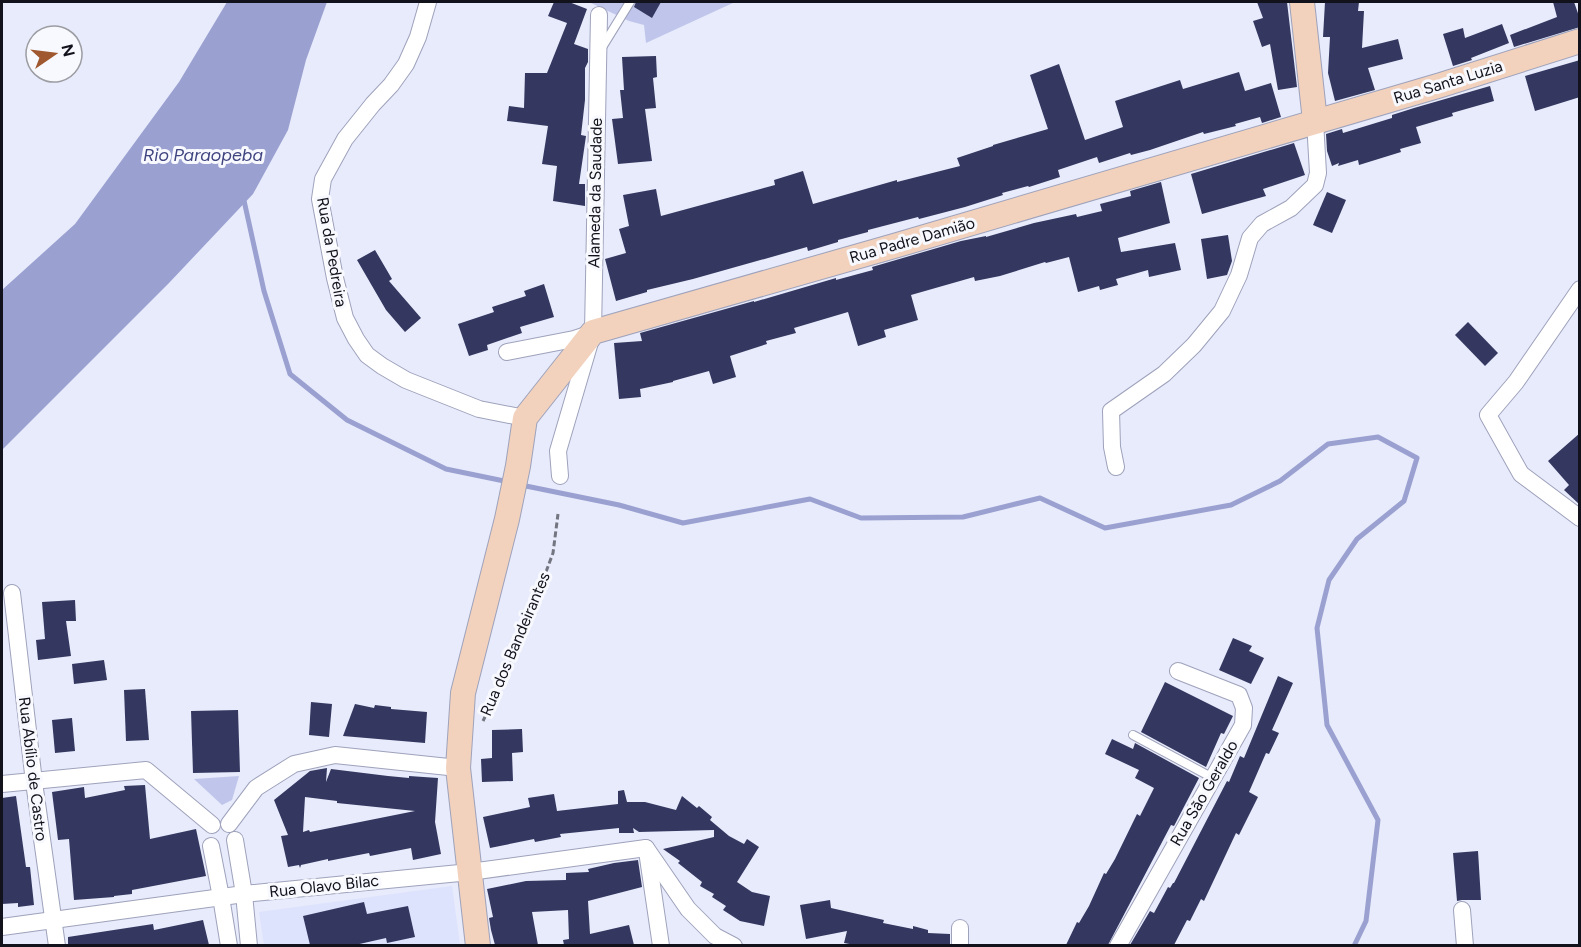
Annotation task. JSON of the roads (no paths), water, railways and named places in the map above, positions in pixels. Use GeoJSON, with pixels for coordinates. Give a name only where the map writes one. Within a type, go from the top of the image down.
{"type":"FeatureCollection","features":[{"type":"Feature","properties":{"kind":"street","name":"Rua da Pedreira"},"geometry":{"type":"LineString","coordinates":[[428,2],[418,37],[406,64],[345,139],[323,179],[320,199],[335,278],[345,318],[367,355],[406,380],[479,409],[525,418]]}},
{"type":"Feature","properties":{"kind":"street"},"geometry":{"type":"LineString","coordinates":[[1116,467],[1112,447],[1111,411],[1164,374],[1194,345],[1222,311],[1239,275],[1250,238],[1262,224],[1291,207],[1315,185],[1318,173],[1315,121],[1302,2]]}},
{"type":"Feature","properties":{"kind":"street","name":"Alameda da Saudade"},"geometry":{"type":"LineString","coordinates":[[593,332],[598,15]]}},
{"type":"Feature","properties":{"kind":"street","name":"Rua Santa Luzia"},"geometry":{"type":"LineString","coordinates":[[1315,121],[1441,85],[1580,41]]}},
{"type":"Feature","properties":{"kind":"street","name":"Rua Padre Damião"},"geometry":{"type":"LineString","coordinates":[[507,352],[574,339],[1315,121]]}},
{"type":"Feature","properties":{"kind":"street"},"geometry":{"type":"LineString","coordinates":[[1580,289],[1516,382],[1488,415],[1521,474],[1580,518]]}},
{"type":"Feature","properties":{"kind":"street"},"geometry":{"type":"LineString","coordinates":[[525,418],[593,332]]}},
{"type":"Feature","properties":{"kind":"street"},"geometry":{"type":"LineString","coordinates":[[560,476],[558,451],[593,332]]}},
{"type":"Feature","properties":{"kind":"street","name":"Rua dos Bandeirantes"},"geometry":{"type":"LineString","coordinates":[[478,945],[458,768],[463,693],[507,519],[525,418]]}},
{"type":"Feature","properties":{"kind":"street","name":"Rua Abílio de Castro"},"geometry":{"type":"LineString","coordinates":[[12,593],[34,782],[57,945]]}},
{"type":"Feature","properties":{"kind":"street","name":"Rua São Geraldo"},"geometry":{"type":"LineString","coordinates":[[1118,945],[1243,725],[1244,708],[1239,695],[1178,670]]}},
{"type":"Feature","properties":{"kind":"street"},"geometry":{"type":"LineString","coordinates":[[229,945],[208,832],[225,830],[256,788],[294,764],[335,755],[458,768]]}},
{"type":"Feature","properties":{"kind":"street"},"geometry":{"type":"LineString","coordinates":[[2,784],[146,770],[225,830],[231,846],[225,849],[211,846]]}},
{"type":"Feature","properties":{"kind":"street"},"geometry":{"type":"LineString","coordinates":[[225,830],[244,894],[249,945]]}},
{"type":"Feature","properties":{"kind":"street"},"geometry":{"type":"LineString","coordinates":[[646,848],[661,945]]}},
{"type":"Feature","properties":{"kind":"street"},"geometry":{"type":"LineString","coordinates":[[646,848],[688,909],[715,936],[734,945]]}},
{"type":"Feature","properties":{"kind":"street","name":"Rua Olavo Bilac"},"geometry":{"type":"LineString","coordinates":[[2,927],[244,894],[470,872],[646,848]]}},
{"type":"Feature","properties":{"kind":"street"},"geometry":{"type":"LineString","coordinates":[[1462,910],[1465,945]]}},
{"type":"Feature","properties":{"kind":"street"},"geometry":{"type":"LineString","coordinates":[[960,928],[960,945]]}},
{"type":"Feature","properties":{"kind":"lane"},"geometry":{"type":"LineString","coordinates":[[598,54],[630,2]]}},
{"type":"Feature","properties":{"kind":"lane"},"geometry":{"type":"LineString","coordinates":[[1134,735],[1213,778]]}},
{"type":"Feature","properties":{"kind":"water","name":"Rio Paraopeba"},"geometry":{"type":"Polygon","coordinates":[[[227,2],[327,2],[306,60],[288,130],[253,194],[169,283],[2,450],[2,290],[75,224],[179,82],[227,2]]]}},
{"type":"Feature","properties":{"kind":"waterway"},"geometry":{"type":"LineString","coordinates":[[243,196],[264,291],[290,374],[347,420],[446,469],[509,482]]}},
{"type":"Feature","properties":{"kind":"waterway"},"geometry":{"type":"LineString","coordinates":[[521,485],[619,505],[683,523],[810,499],[861,518],[963,517],[1040,498],[1105,528],[1231,505],[1280,481],[1328,444],[1378,437],[1417,458],[1404,501],[1357,539],[1329,580],[1317,628],[1327,725],[1378,820],[1366,921],[1354,946]]}}]}
